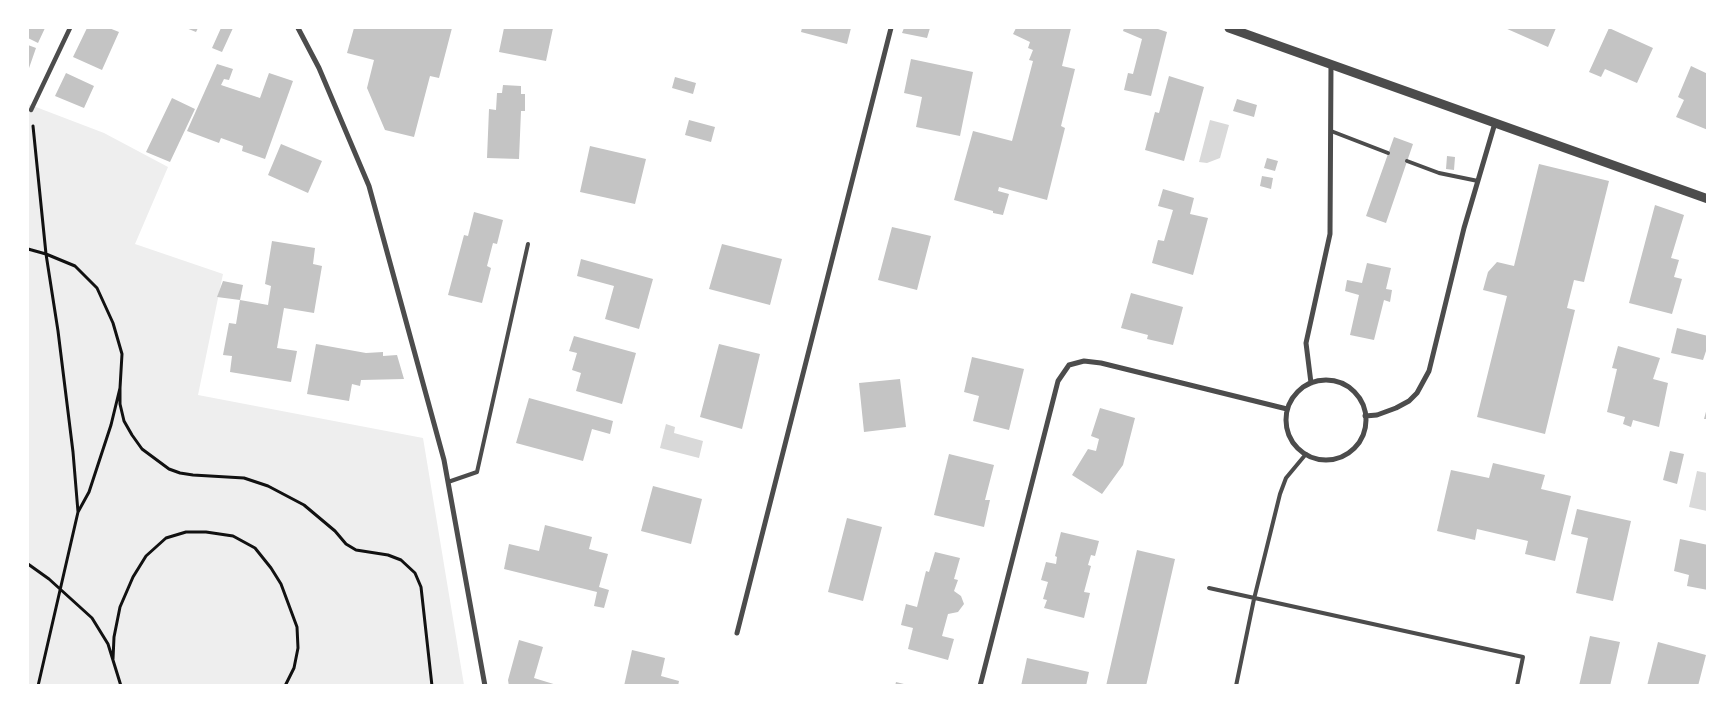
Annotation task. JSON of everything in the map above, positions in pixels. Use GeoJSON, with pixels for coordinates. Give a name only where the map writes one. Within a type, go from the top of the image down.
{"type":"FeatureCollection","features":[{"type":"Feature","properties":{"kind":"street"},"geometry":{"type":"LineString","coordinates":[[31,110],[70,28]]}},
{"type":"Feature","properties":{"kind":"street"},"geometry":{"type":"LineString","coordinates":[[298,28],[319,68],[370,186],[444,460],[485,686]]}},
{"type":"Feature","properties":{"kind":"street"},"geometry":{"type":"LineString","coordinates":[[737,633],[891,28]]}},
{"type":"Feature","properties":{"kind":"street"},"geometry":{"type":"LineString","coordinates":[[1229,28],[1708,199]]}},
{"type":"Feature","properties":{"kind":"street"},"geometry":{"type":"LineString","coordinates":[[1311,383],[1306,343],[1330,234],[1331,64]]}},
{"type":"Feature","properties":{"kind":"street"},"geometry":{"type":"LineString","coordinates":[[1365,416],[1386,412],[1409,400],[1417,393],[1429,371],[1464,228],[1495,123]]}},
{"type":"Feature","properties":{"kind":"street"},"geometry":{"type":"LineString","coordinates":[[980,686],[1058,381],[1068,365],[1084,361],[1101,363],[1287,409]]}},
{"type":"Feature","properties":{"kind":"street"},"geometry":{"type":"LineString","coordinates":[[1318,380],[1329,380],[1340,382],[1350,388],[1362,405],[1365,416],[1360,440],[1347,452],[1330,459],[1317,459],[1306,454],[1296,446],[1289,435],[1286,422],[1287,409],[1299,390],[1311,383],[1318,380]]}},
{"type":"Feature","properties":{"kind":"lane"},"geometry":{"type":"LineString","coordinates":[[1331,130],[1388,153]]}},
{"type":"Feature","properties":{"kind":"lane"},"geometry":{"type":"LineString","coordinates":[[1407,161],[1439,174],[1478,181]]}},
{"type":"Feature","properties":{"kind":"lane"},"geometry":{"type":"LineString","coordinates":[[448,482],[477,472],[528,244]]}},
{"type":"Feature","properties":{"kind":"lane"},"geometry":{"type":"LineString","coordinates":[[1236,686],[1254,599],[1283,486],[1290,472],[1306,454]]}},
{"type":"Feature","properties":{"kind":"lane"},"geometry":{"type":"LineString","coordinates":[[1209,588],[1523,657],[1517,686]]}},
{"type":"Feature","properties":{"kind":"path"},"geometry":{"type":"LineString","coordinates":[[31,110],[46,254],[65,387],[78,512]]}},
{"type":"Feature","properties":{"kind":"path"},"geometry":{"type":"LineString","coordinates":[[28,250],[46,254],[75,266],[97,288],[113,323],[122,354],[120,388],[122,412],[132,435],[142,449],[169,469],[180,474],[244,478],[268,486],[304,506],[335,531],[346,544],[356,550],[388,555],[401,560],[415,573],[421,586],[432,686]]}},
{"type":"Feature","properties":{"kind":"path"},"geometry":{"type":"LineString","coordinates":[[38,686],[78,512],[89,492],[100,460],[120,388]]}},
{"type":"Feature","properties":{"kind":"path"},"geometry":{"type":"LineString","coordinates":[[113,658],[114,637],[120,607],[133,576],[146,556],[166,538],[186,532],[206,532],[232,536],[255,548],[271,568],[281,584],[297,627],[298,648],[294,668],[285,686]]}},
{"type":"Feature","properties":{"kind":"path"},"geometry":{"type":"LineString","coordinates":[[28,564],[92,618],[104,637],[113,658],[121,686]]}},
{"type":"Feature","properties":{"kind":"shaded area"},"geometry":{"type":"Polygon","coordinates":[[[28,104],[104,133],[168,167],[135,244],[223,274],[198,395],[423,438],[464,685],[28,685],[28,104]]]}},
{"type":"Feature","properties":{"kind":"shaded area"},"geometry":{"type":"Polygon","coordinates":[[[1210,120],[1229,125],[1220,158],[1207,163],[1199,162],[1210,120]]]}},
{"type":"Feature","properties":{"kind":"shaded area"},"geometry":{"type":"Polygon","coordinates":[[[666,424],[675,427],[674,433],[703,441],[699,458],[660,448],[666,424]]]}},
{"type":"Feature","properties":{"kind":"shaded area"},"geometry":{"type":"Polygon","coordinates":[[[1697,471],[1707,473],[1707,511],[1689,507],[1697,471]]]}},
{"type":"Feature","properties":{"kind":"building"},"geometry":{"type":"Polygon","coordinates":[[[28,28],[45,28],[38,43],[28,38],[28,28]]]}},
{"type":"Feature","properties":{"kind":"building"},"geometry":{"type":"Polygon","coordinates":[[[87,28],[109,28],[119,32],[102,70],[73,57],[87,28]]]}},
{"type":"Feature","properties":{"kind":"building"},"geometry":{"type":"Polygon","coordinates":[[[186,28],[198,28],[196,32],[186,28]]]}},
{"type":"Feature","properties":{"kind":"building"},"geometry":{"type":"Polygon","coordinates":[[[221,28],[233,28],[222,52],[212,48],[221,28]]]}},
{"type":"Feature","properties":{"kind":"building"},"geometry":{"type":"Polygon","coordinates":[[[354,28],[452,28],[439,78],[430,76],[414,137],[385,130],[367,88],[374,60],[347,53],[354,28]]]}},
{"type":"Feature","properties":{"kind":"building"},"geometry":{"type":"Polygon","coordinates":[[[504,28],[553,28],[546,61],[499,52],[504,28]]]}},
{"type":"Feature","properties":{"kind":"building"},"geometry":{"type":"Polygon","coordinates":[[[802,28],[851,28],[847,44],[801,32],[802,28]]]}},
{"type":"Feature","properties":{"kind":"building"},"geometry":{"type":"Polygon","coordinates":[[[904,28],[930,28],[927,38],[902,33],[904,28]]]}},
{"type":"Feature","properties":{"kind":"building"},"geometry":{"type":"Polygon","coordinates":[[[1016,28],[1071,28],[1062,66],[1075,69],[1061,126],[1065,128],[1047,200],[999,187],[998,191],[1009,194],[1003,215],[954,200],[973,131],[1012,141],[1033,61],[1029,60],[1033,50],[1028,48],[1030,42],[1013,34],[1016,28]]]}},
{"type":"Feature","properties":{"kind":"building"},"geometry":{"type":"Polygon","coordinates":[[[1124,28],[1155,28],[1167,32],[1151,96],[1124,90],[1128,73],[1133,74],[1142,39],[1123,31],[1124,28]]]}},
{"type":"Feature","properties":{"kind":"building"},"geometry":{"type":"Polygon","coordinates":[[[1505,28],[1556,28],[1548,47],[1505,28]]]}},
{"type":"Feature","properties":{"kind":"building"},"geometry":{"type":"Polygon","coordinates":[[[1609,28],[1653,48],[1637,83],[1605,69],[1601,77],[1589,72],[1609,28]]]}},
{"type":"Feature","properties":{"kind":"building"},"geometry":{"type":"Polygon","coordinates":[[[28,45],[36,48],[28,71],[28,45]]]}},
{"type":"Feature","properties":{"kind":"building"},"geometry":{"type":"Polygon","coordinates":[[[911,59],[973,72],[960,136],[916,127],[922,97],[904,93],[911,59]]]}},
{"type":"Feature","properties":{"kind":"building"},"geometry":{"type":"Polygon","coordinates":[[[217,64],[233,69],[229,80],[224,79],[221,85],[260,98],[269,73],[293,81],[265,159],[242,151],[243,146],[221,138],[219,143],[187,131],[217,64]]]}},
{"type":"Feature","properties":{"kind":"building"},"geometry":{"type":"Polygon","coordinates":[[[1691,66],[1708,74],[1708,130],[1676,117],[1684,100],[1678,97],[1691,66]]]}},
{"type":"Feature","properties":{"kind":"building"},"geometry":{"type":"Polygon","coordinates":[[[66,73],[94,86],[84,108],[55,96],[66,73]]]}},
{"type":"Feature","properties":{"kind":"building"},"geometry":{"type":"Polygon","coordinates":[[[1169,76],[1204,87],[1184,161],[1145,150],[1155,112],[1159,113],[1169,76]]]}},
{"type":"Feature","properties":{"kind":"building"},"geometry":{"type":"Polygon","coordinates":[[[675,77],[696,83],[693,94],[672,88],[675,77]]]}},
{"type":"Feature","properties":{"kind":"building"},"geometry":{"type":"Polygon","coordinates":[[[503,85],[521,86],[521,94],[525,94],[525,111],[521,111],[519,159],[487,158],[489,109],[496,110],[497,93],[502,93],[503,85]]]}},
{"type":"Feature","properties":{"kind":"building"},"geometry":{"type":"Polygon","coordinates":[[[172,98],[195,109],[170,162],[146,152],[172,98]]]}},
{"type":"Feature","properties":{"kind":"building"},"geometry":{"type":"Polygon","coordinates":[[[1237,99],[1257,105],[1254,117],[1233,111],[1237,99]]]}},
{"type":"Feature","properties":{"kind":"building"},"geometry":{"type":"Polygon","coordinates":[[[689,120],[715,127],[711,142],[685,135],[689,120]]]}},
{"type":"Feature","properties":{"kind":"building"},"geometry":{"type":"Polygon","coordinates":[[[1394,137],[1413,144],[1386,223],[1366,216],[1394,137]]]}},
{"type":"Feature","properties":{"kind":"building"},"geometry":{"type":"Polygon","coordinates":[[[281,144],[322,161],[308,193],[268,175],[281,144]]]}},
{"type":"Feature","properties":{"kind":"building"},"geometry":{"type":"Polygon","coordinates":[[[590,146],[646,159],[635,204],[580,192],[590,146]]]}},
{"type":"Feature","properties":{"kind":"building"},"geometry":{"type":"Polygon","coordinates":[[[1447,156],[1455,157],[1454,170],[1446,169],[1447,156]]]}},
{"type":"Feature","properties":{"kind":"building"},"geometry":{"type":"Polygon","coordinates":[[[1267,158],[1278,161],[1275,171],[1264,168],[1267,158]]]}},
{"type":"Feature","properties":{"kind":"building"},"geometry":{"type":"Polygon","coordinates":[[[1539,164],[1609,181],[1584,282],[1574,280],[1567,308],[1575,310],[1545,434],[1477,417],[1507,296],[1483,290],[1488,272],[1497,262],[1514,266],[1539,164]]]}},
{"type":"Feature","properties":{"kind":"building"},"geometry":{"type":"Polygon","coordinates":[[[1262,176],[1273,178],[1271,189],[1260,186],[1262,176]]]}},
{"type":"Feature","properties":{"kind":"building"},"geometry":{"type":"Polygon","coordinates":[[[1163,189],[1194,198],[1190,214],[1208,218],[1193,275],[1152,263],[1158,240],[1164,241],[1173,210],[1158,206],[1163,189]]]}},
{"type":"Feature","properties":{"kind":"building"},"geometry":{"type":"Polygon","coordinates":[[[1655,205],[1684,215],[1671,258],[1679,260],[1674,277],[1682,279],[1672,314],[1629,303],[1655,205]]]}},
{"type":"Feature","properties":{"kind":"building"},"geometry":{"type":"Polygon","coordinates":[[[474,212],[503,220],[497,244],[493,243],[487,266],[491,268],[482,303],[448,295],[464,235],[468,236],[474,212]]]}},
{"type":"Feature","properties":{"kind":"building"},"geometry":{"type":"Polygon","coordinates":[[[892,227],[931,236],[917,290],[878,280],[892,227]]]}},
{"type":"Feature","properties":{"kind":"building"},"geometry":{"type":"Polygon","coordinates":[[[272,241],[315,248],[313,264],[322,266],[314,313],[284,308],[277,348],[297,351],[291,382],[230,372],[232,356],[223,355],[229,323],[236,324],[240,300],[268,305],[271,286],[265,284],[272,241]]]}},
{"type":"Feature","properties":{"kind":"building"},"geometry":{"type":"Polygon","coordinates":[[[722,244],[782,259],[770,305],[709,289],[722,244]]]}},
{"type":"Feature","properties":{"kind":"building"},"geometry":{"type":"Polygon","coordinates":[[[581,259],[653,279],[639,329],[605,319],[614,286],[577,276],[581,259]]]}},
{"type":"Feature","properties":{"kind":"building"},"geometry":{"type":"Polygon","coordinates":[[[1367,263],[1391,268],[1386,289],[1392,290],[1390,302],[1384,300],[1374,340],[1350,335],[1359,295],[1345,291],[1347,280],[1362,283],[1367,263]]]}},
{"type":"Feature","properties":{"kind":"building"},"geometry":{"type":"Polygon","coordinates":[[[223,281],[243,285],[240,300],[217,297],[223,281]]]}},
{"type":"Feature","properties":{"kind":"building"},"geometry":{"type":"Polygon","coordinates":[[[1131,293],[1183,307],[1173,345],[1147,339],[1148,335],[1121,328],[1131,293]]]}},
{"type":"Feature","properties":{"kind":"building"},"geometry":{"type":"Polygon","coordinates":[[[1677,328],[1708,336],[1708,345],[1703,360],[1671,353],[1677,328]]]}},
{"type":"Feature","properties":{"kind":"building"},"geometry":{"type":"Polygon","coordinates":[[[574,336],[636,353],[622,404],[576,391],[581,373],[572,370],[577,353],[569,351],[574,336]]]}},
{"type":"Feature","properties":{"kind":"building"},"geometry":{"type":"Polygon","coordinates":[[[316,344],[366,353],[383,352],[383,356],[397,355],[404,379],[361,380],[360,386],[352,384],[349,401],[307,394],[316,344]]]}},
{"type":"Feature","properties":{"kind":"building"},"geometry":{"type":"Polygon","coordinates":[[[719,344],[760,354],[742,429],[700,417],[719,344]]]}},
{"type":"Feature","properties":{"kind":"building"},"geometry":{"type":"Polygon","coordinates":[[[1618,346],[1660,358],[1653,379],[1668,383],[1659,427],[1633,420],[1631,427],[1623,424],[1625,417],[1607,412],[1617,369],[1612,368],[1618,346]]]}},
{"type":"Feature","properties":{"kind":"building"},"geometry":{"type":"Polygon","coordinates":[[[972,357],[1024,369],[1009,430],[973,421],[979,396],[964,392],[972,357]]]}},
{"type":"Feature","properties":{"kind":"building"},"geometry":{"type":"Polygon","coordinates":[[[900,379],[906,427],[864,432],[859,383],[900,379]]]}},
{"type":"Feature","properties":{"kind":"building"},"geometry":{"type":"Polygon","coordinates":[[[529,398],[613,421],[610,434],[592,429],[583,461],[516,443],[529,398]]]}},
{"type":"Feature","properties":{"kind":"building"},"geometry":{"type":"Polygon","coordinates":[[[1100,408],[1135,418],[1123,465],[1102,494],[1072,475],[1088,449],[1096,451],[1099,439],[1091,436],[1100,408]]]}},
{"type":"Feature","properties":{"kind":"building"},"geometry":{"type":"Polygon","coordinates":[[[1707,408],[1708,419],[1704,419],[1707,408]]]}},
{"type":"Feature","properties":{"kind":"building"},"geometry":{"type":"Polygon","coordinates":[[[1670,451],[1684,454],[1677,484],[1663,480],[1670,451]]]}},
{"type":"Feature","properties":{"kind":"building"},"geometry":{"type":"Polygon","coordinates":[[[949,454],[994,465],[985,500],[990,500],[984,527],[934,515],[949,454]]]}},
{"type":"Feature","properties":{"kind":"building"},"geometry":{"type":"Polygon","coordinates":[[[1493,463],[1545,475],[1541,489],[1571,496],[1555,561],[1525,554],[1528,541],[1477,529],[1475,540],[1437,531],[1451,470],[1489,478],[1493,463]]]}},
{"type":"Feature","properties":{"kind":"building"},"geometry":{"type":"Polygon","coordinates":[[[653,486],[702,499],[691,544],[641,531],[653,486]]]}},
{"type":"Feature","properties":{"kind":"building"},"geometry":{"type":"Polygon","coordinates":[[[1577,509],[1631,521],[1613,601],[1576,593],[1588,538],[1571,534],[1577,509]]]}},
{"type":"Feature","properties":{"kind":"building"},"geometry":{"type":"Polygon","coordinates":[[[847,518],[882,527],[863,601],[828,592],[847,518]]]}},
{"type":"Feature","properties":{"kind":"building"},"geometry":{"type":"Polygon","coordinates":[[[545,525],[592,537],[589,549],[608,554],[599,587],[609,590],[604,608],[594,606],[597,592],[504,569],[509,544],[539,551],[545,525]]]}},
{"type":"Feature","properties":{"kind":"building"},"geometry":{"type":"Polygon","coordinates":[[[1061,532],[1099,541],[1095,556],[1091,555],[1088,565],[1091,566],[1084,592],[1090,593],[1084,618],[1044,608],[1047,600],[1043,599],[1048,582],[1041,580],[1046,562],[1056,564],[1057,557],[1055,556],[1061,532]]]}},
{"type":"Feature","properties":{"kind":"building"},"geometry":{"type":"Polygon","coordinates":[[[1680,539],[1708,545],[1708,590],[1687,586],[1689,575],[1674,571],[1680,539]]]}},
{"type":"Feature","properties":{"kind":"building"},"geometry":{"type":"Polygon","coordinates":[[[1137,550],[1175,559],[1146,686],[1106,686],[1137,550]]]}},
{"type":"Feature","properties":{"kind":"building"},"geometry":{"type":"Polygon","coordinates":[[[935,552],[960,558],[954,579],[958,580],[954,591],[961,596],[964,604],[958,612],[948,614],[942,636],[954,639],[948,660],[908,649],[913,628],[901,625],[906,604],[917,607],[926,571],[929,572],[935,552]]]}},
{"type":"Feature","properties":{"kind":"building"},"geometry":{"type":"Polygon","coordinates":[[[1590,636],[1620,642],[1610,686],[1579,686],[1590,636]]]}},
{"type":"Feature","properties":{"kind":"building"},"geometry":{"type":"Polygon","coordinates":[[[519,640],[543,647],[534,678],[560,686],[509,686],[508,680],[519,640]]]}},
{"type":"Feature","properties":{"kind":"building"},"geometry":{"type":"Polygon","coordinates":[[[1658,642],[1706,655],[1698,686],[1647,686],[1658,642]]]}},
{"type":"Feature","properties":{"kind":"building"},"geometry":{"type":"Polygon","coordinates":[[[632,650],[665,658],[661,676],[679,681],[678,686],[624,686],[632,650]]]}},
{"type":"Feature","properties":{"kind":"building"},"geometry":{"type":"Polygon","coordinates":[[[1027,658],[1089,672],[1086,686],[1021,686],[1027,658]]]}},
{"type":"Feature","properties":{"kind":"building"},"geometry":{"type":"Polygon","coordinates":[[[896,682],[908,685],[895,686],[896,682]]]}}]}
